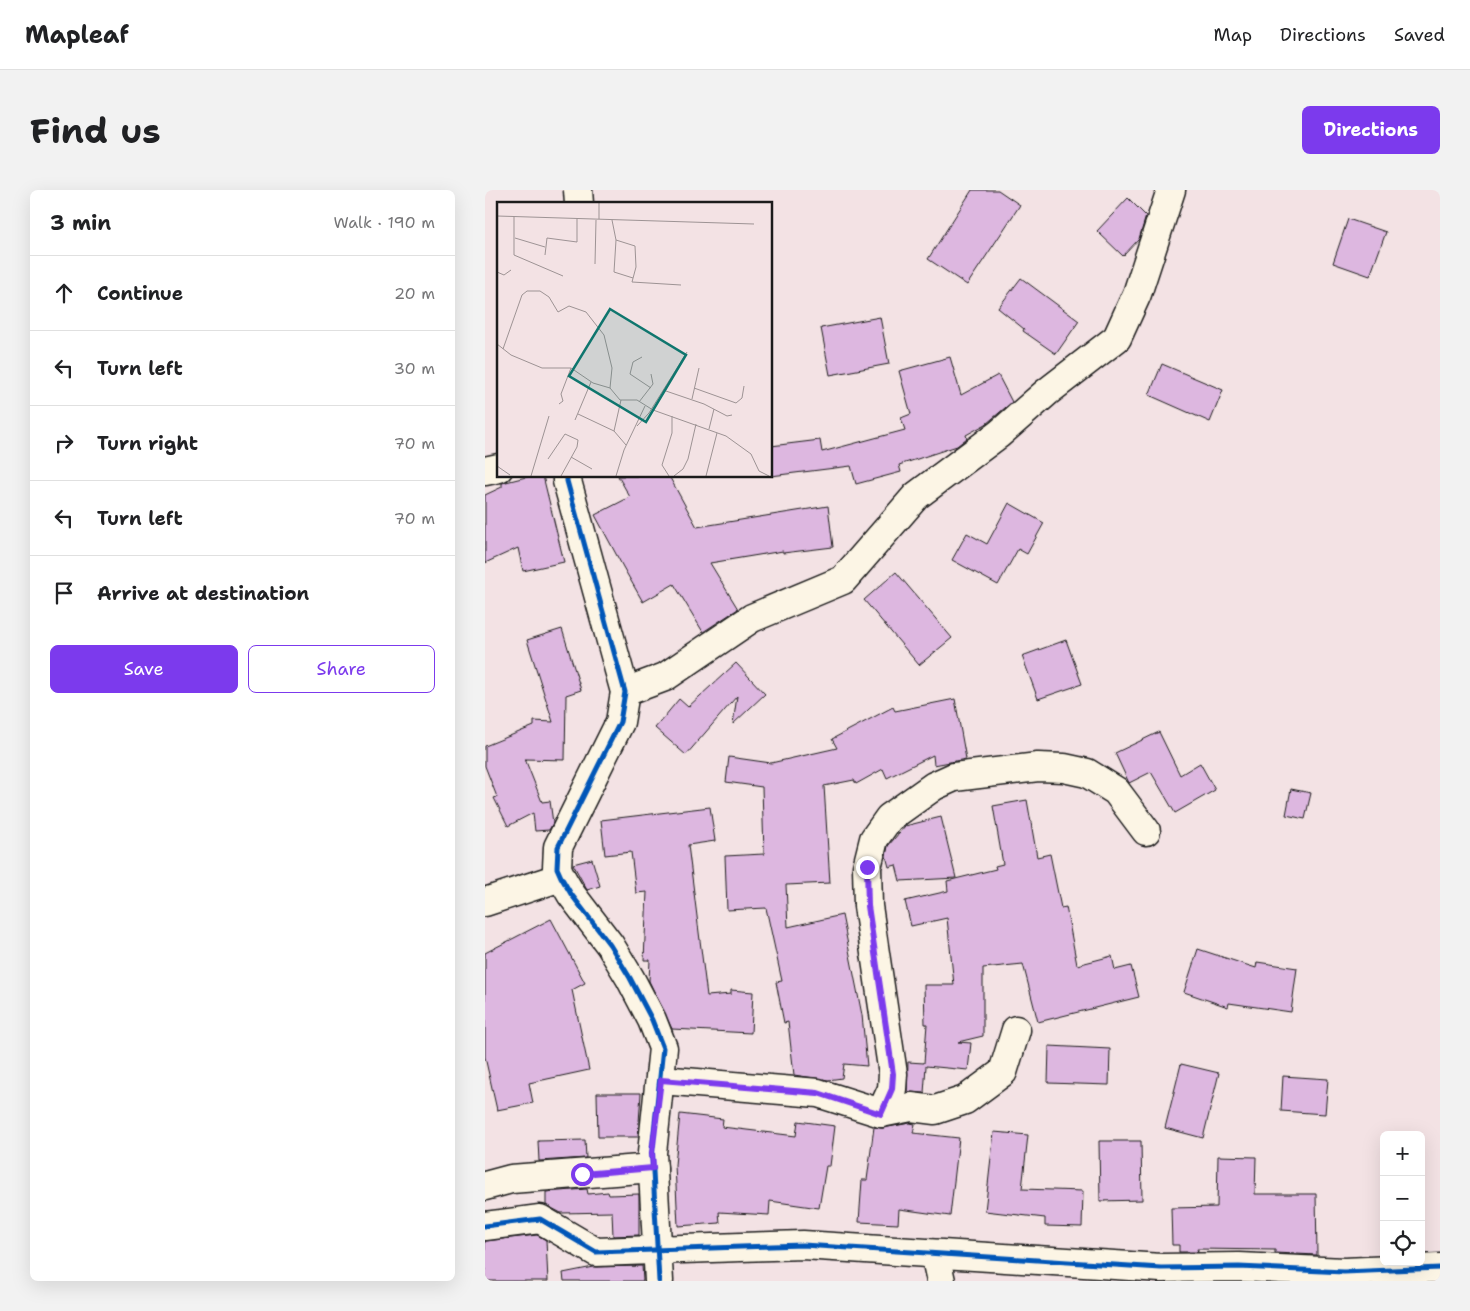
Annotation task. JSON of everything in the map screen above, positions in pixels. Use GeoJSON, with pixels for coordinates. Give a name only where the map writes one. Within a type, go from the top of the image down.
{"type":"FeatureCollection","features":[{"type":"Feature","properties":{"kind":"street"},"geometry":{"type":"LineString","coordinates":[[625,692],[665,677],[752,618],[843,580],[916,496],[999,434],[1047,392],[1117,338],[1137,294],[1171,190]]}},
{"type":"Feature","properties":{"kind":"street"},"geometry":{"type":"LineString","coordinates":[[567,478],[625,692],[620,722],[558,846],[557,868],[571,894],[610,946],[652,1020],[663,1048],[652,1153],[659,1281]]}},
{"type":"Feature","properties":{"kind":"street"},"geometry":{"type":"LineString","coordinates":[[881,1114],[892,1089],[893,1074],[869,914],[867,867],[875,839],[889,818],[933,786],[954,777],[1038,767],[1064,768],[1087,773],[1116,791],[1146,831]]}},
{"type":"Feature","properties":{"kind":"street"},"geometry":{"type":"LineString","coordinates":[[485,902],[561,877]]}},
{"type":"Feature","properties":{"kind":"street"},"geometry":{"type":"LineString","coordinates":[[661,1080],[818,1093],[881,1114],[911,1107],[935,1110],[965,1100],[1003,1072],[1016,1030]]}},
{"type":"Feature","properties":{"kind":"street"},"geometry":{"type":"LineString","coordinates":[[485,1186],[511,1179],[653,1168]]}},
{"type":"Feature","properties":{"kind":"street"},"geometry":{"type":"LineString","coordinates":[[485,1226],[540,1219],[596,1252],[657,1248],[803,1245],[1161,1268],[1239,1267],[1344,1272],[1440,1268]]}},
{"type":"Feature","properties":{"kind":"street"},"geometry":{"type":"LineString","coordinates":[[935,1254],[941,1281]]}},
{"type":"Feature","properties":{"kind":"building"},"geometry":{"type":"Polygon","coordinates":[[[972,190],[998,190],[1020,205],[967,285],[928,259],[972,190]]]}},
{"type":"Feature","properties":{"kind":"building"},"geometry":{"type":"Polygon","coordinates":[[[1128,198],[1146,216],[1139,239],[1123,256],[1097,231],[1128,198]]]}},
{"type":"Feature","properties":{"kind":"building"},"geometry":{"type":"Polygon","coordinates":[[[1348,219],[1386,232],[1370,276],[1333,263],[1348,219]]]}},
{"type":"Feature","properties":{"kind":"building"},"geometry":{"type":"Polygon","coordinates":[[[1021,278],[1079,321],[1056,354],[1023,331],[1024,329],[998,308],[1021,278]]]}},
{"type":"Feature","properties":{"kind":"building"},"geometry":{"type":"Polygon","coordinates":[[[880,317],[889,364],[830,375],[821,328],[880,317]]]}},
{"type":"Feature","properties":{"kind":"building"},"geometry":{"type":"Polygon","coordinates":[[[950,357],[961,395],[998,375],[1012,402],[986,424],[966,435],[967,438],[957,446],[899,465],[901,472],[856,484],[851,466],[773,476],[773,446],[820,440],[822,452],[905,430],[901,418],[911,414],[899,371],[950,357]]]}},
{"type":"Feature","properties":{"kind":"building"},"geometry":{"type":"Polygon","coordinates":[[[1162,364],[1223,390],[1210,422],[1149,395],[1162,364]]]}},
{"type":"Feature","properties":{"kind":"building"},"geometry":{"type":"Polygon","coordinates":[[[522,478],[543,478],[564,562],[523,571],[518,548],[485,563],[485,495],[502,487],[502,483],[522,478]]]}},
{"type":"Feature","properties":{"kind":"building"},"geometry":{"type":"Polygon","coordinates":[[[619,478],[670,478],[697,527],[828,506],[833,547],[783,553],[783,551],[710,563],[738,609],[703,632],[674,584],[643,602],[623,567],[595,515],[630,497],[619,478]]]}},
{"type":"Feature","properties":{"kind":"building"},"geometry":{"type":"Polygon","coordinates":[[[1009,503],[1044,523],[1027,554],[1018,549],[998,585],[952,560],[967,533],[987,544],[1009,503]]]}},
{"type":"Feature","properties":{"kind":"building"},"geometry":{"type":"Polygon","coordinates":[[[896,572],[952,638],[919,665],[864,600],[896,572]]]}},
{"type":"Feature","properties":{"kind":"building"},"geometry":{"type":"Polygon","coordinates":[[[562,629],[581,690],[566,695],[565,760],[525,759],[542,802],[550,801],[553,823],[549,830],[535,831],[533,813],[508,826],[494,798],[497,797],[485,766],[485,746],[534,726],[534,721],[553,722],[527,640],[562,629]]]}},
{"type":"Feature","properties":{"kind":"building"},"geometry":{"type":"Polygon","coordinates":[[[1066,640],[1082,684],[1038,699],[1022,656],[1066,640]]]}},
{"type":"Feature","properties":{"kind":"building"},"geometry":{"type":"Polygon","coordinates":[[[736,663],[765,694],[733,724],[737,696],[686,755],[655,728],[679,699],[688,707],[736,663]]]}},
{"type":"Feature","properties":{"kind":"building"},"geometry":{"type":"Polygon","coordinates":[[[955,699],[966,759],[934,765],[933,755],[887,778],[883,769],[856,784],[854,780],[824,786],[830,883],[786,885],[788,927],[842,915],[862,1015],[867,1066],[844,1064],[842,1078],[828,1080],[794,1075],[788,1022],[784,1023],[776,982],[782,981],[766,908],[727,910],[725,856],[764,854],[762,787],[726,782],[729,757],[771,763],[837,748],[832,739],[893,707],[895,711],[955,699]]]}},
{"type":"Feature","properties":{"kind":"building"},"geometry":{"type":"Polygon","coordinates":[[[1159,732],[1180,775],[1200,763],[1215,790],[1175,813],[1151,772],[1129,783],[1115,753],[1159,732]]]}},
{"type":"Feature","properties":{"kind":"building"},"geometry":{"type":"Polygon","coordinates":[[[1291,789],[1311,793],[1305,819],[1286,815],[1291,789]]]}},
{"type":"Feature","properties":{"kind":"building"},"geometry":{"type":"Polygon","coordinates":[[[1027,800],[1037,857],[1050,854],[1061,908],[1066,907],[1077,965],[1112,956],[1115,970],[1131,966],[1139,997],[1038,1022],[1023,964],[983,968],[983,1036],[958,1042],[971,1043],[968,1070],[926,1066],[924,1093],[907,1092],[908,1062],[924,1063],[927,1024],[925,1024],[924,985],[954,985],[947,918],[911,926],[905,901],[948,891],[947,881],[996,869],[995,866],[1003,864],[993,806],[1027,800]]]}},
{"type":"Feature","properties":{"kind":"building"},"geometry":{"type":"Polygon","coordinates":[[[710,807],[715,841],[688,845],[707,996],[731,994],[731,990],[753,992],[751,1033],[672,1029],[649,981],[650,960],[644,960],[647,892],[636,893],[631,852],[605,855],[601,820],[710,807]]]}},
{"type":"Feature","properties":{"kind":"building"},"geometry":{"type":"Polygon","coordinates":[[[941,817],[956,878],[900,881],[896,865],[889,867],[886,856],[888,846],[905,826],[941,817]]]}},
{"type":"Feature","properties":{"kind":"building"},"geometry":{"type":"Polygon","coordinates":[[[592,859],[600,886],[587,890],[573,864],[592,859]]]}},
{"type":"Feature","properties":{"kind":"building"},"geometry":{"type":"Polygon","coordinates":[[[551,919],[585,983],[572,990],[589,1070],[529,1083],[533,1103],[497,1110],[485,1057],[485,953],[551,919]]]}},
{"type":"Feature","properties":{"kind":"building"},"geometry":{"type":"Polygon","coordinates":[[[1198,949],[1256,968],[1257,962],[1297,968],[1291,1012],[1229,1003],[1228,1007],[1184,992],[1198,949]]]}},
{"type":"Feature","properties":{"kind":"building"},"geometry":{"type":"Polygon","coordinates":[[[1049,1046],[1110,1049],[1109,1085],[1048,1083],[1049,1046]]]}},
{"type":"Feature","properties":{"kind":"building"},"geometry":{"type":"Polygon","coordinates":[[[1181,1064],[1219,1073],[1203,1138],[1165,1128],[1181,1064]]]}},
{"type":"Feature","properties":{"kind":"building"},"geometry":{"type":"Polygon","coordinates":[[[1283,1076],[1328,1079],[1325,1114],[1281,1111],[1283,1076]]]}},
{"type":"Feature","properties":{"kind":"building"},"geometry":{"type":"Polygon","coordinates":[[[597,1093],[641,1093],[638,1137],[598,1137],[597,1093]]]}},
{"type":"Feature","properties":{"kind":"building"},"geometry":{"type":"Polygon","coordinates":[[[680,1114],[723,1119],[722,1127],[796,1136],[798,1121],[835,1126],[830,1166],[826,1166],[819,1208],[770,1201],[769,1215],[719,1212],[720,1223],[678,1226],[675,1165],[680,1114]]]}},
{"type":"Feature","properties":{"kind":"building"},"geometry":{"type":"Polygon","coordinates":[[[910,1123],[915,1124],[913,1133],[959,1138],[950,1216],[899,1209],[898,1224],[859,1222],[862,1180],[867,1180],[874,1127],[883,1128],[910,1123]]]}},
{"type":"Feature","properties":{"kind":"building"},"geometry":{"type":"Polygon","coordinates":[[[994,1132],[1028,1135],[1022,1189],[1083,1191],[1082,1227],[1045,1226],[1045,1218],[985,1211],[994,1132]]]}},
{"type":"Feature","properties":{"kind":"building"},"geometry":{"type":"Polygon","coordinates":[[[585,1140],[586,1158],[539,1161],[538,1141],[585,1140]]]}},
{"type":"Feature","properties":{"kind":"building"},"geometry":{"type":"Polygon","coordinates":[[[1099,1141],[1141,1141],[1142,1200],[1100,1201],[1099,1141]]]}},
{"type":"Feature","properties":{"kind":"building"},"geometry":{"type":"Polygon","coordinates":[[[1218,1156],[1256,1157],[1255,1194],[1316,1194],[1317,1255],[1275,1253],[1275,1250],[1197,1249],[1198,1252],[1179,1252],[1179,1245],[1172,1245],[1171,1208],[1217,1207],[1218,1156]]]}},
{"type":"Feature","properties":{"kind":"building"},"geometry":{"type":"Polygon","coordinates":[[[587,1189],[588,1194],[608,1192],[609,1195],[639,1194],[639,1235],[613,1236],[612,1212],[561,1213],[546,1205],[546,1192],[587,1189]]]}},
{"type":"Feature","properties":{"kind":"building"},"geometry":{"type":"Polygon","coordinates":[[[537,1235],[546,1240],[548,1281],[485,1281],[485,1241],[537,1235]]]}},
{"type":"Feature","properties":{"kind":"building"},"geometry":{"type":"Polygon","coordinates":[[[642,1266],[643,1281],[564,1281],[563,1273],[593,1267],[642,1266]]]}},
{"type":"Feature","properties":{"kind":"cycle path"},"geometry":{"type":"LineString","coordinates":[[567,478],[625,692],[620,722],[558,847],[557,868],[571,894],[610,945],[630,978],[652,1020],[663,1048],[652,1153],[659,1281]]}},
{"type":"Feature","properties":{"kind":"cycle path"},"geometry":{"type":"LineString","coordinates":[[485,1226],[540,1219],[596,1252],[803,1245],[1161,1268],[1239,1267],[1344,1272],[1440,1268]]}},
{"type":"Feature","properties":{"kind":"route"},"geometry":{"type":"LineString","coordinates":[[582,1174],[653,1168],[652,1153],[661,1080],[818,1093],[881,1114],[892,1089],[893,1074],[891,1049],[868,906],[867,867]]}}]}
